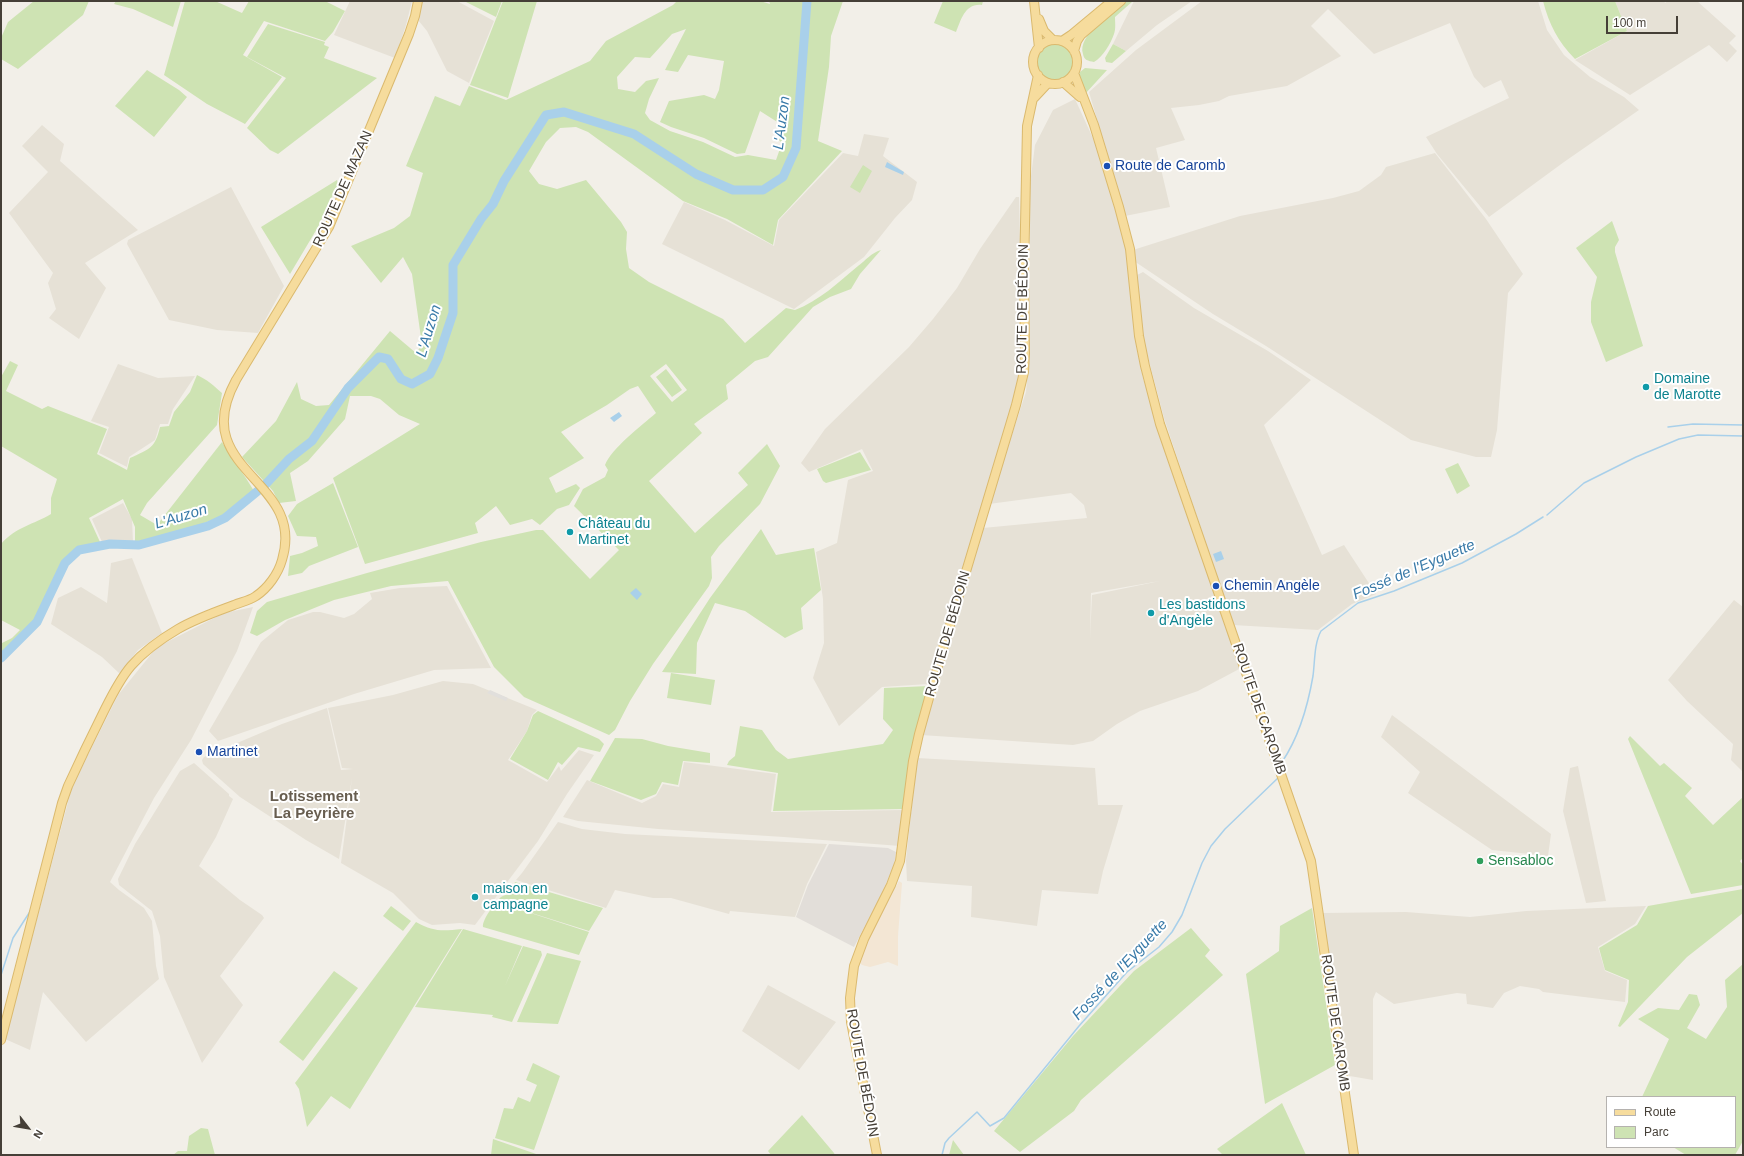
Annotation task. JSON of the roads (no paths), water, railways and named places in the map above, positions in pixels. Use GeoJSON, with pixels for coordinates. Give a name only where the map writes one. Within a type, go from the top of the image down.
{"type":"FeatureCollection","features":[{"type":"Feature","properties":{"kind":"main road","name":"ROUTE DE MAZAN"},"geometry":{"type":"LineString","coordinates":[[1,1040],[62,803],[68,786],[95,729],[123,676],[146,651],[180,628],[234,605],[256,590],[271,572],[277,558],[280,542],[280,525],[273,501],[234,455],[227,440],[224,416],[227,399],[236,380],[246,366],[329,227],[409,34],[418,1]]}},
{"type":"Feature","properties":{"kind":"main road"},"geometry":{"type":"LineString","coordinates":[[1034,1],[1038,48],[1034,59],[1035,70],[1038,76],[1048,82],[1056,84],[1063,82],[1074,73],[1077,64],[1074,51],[1067,43],[1053,40],[1045,42],[1038,48]]}},
{"type":"Feature","properties":{"kind":"main road"},"geometry":{"type":"LineString","coordinates":[[1062,41],[1112,1]]}},
{"type":"Feature","properties":{"kind":"main road"},"geometry":{"type":"LineString","coordinates":[[1074,51],[1082,35],[1121,1]]}},
{"type":"Feature","properties":{"kind":"main road"},"geometry":{"type":"LineString","coordinates":[[1036,12],[1044,30],[1053,40]]}},
{"type":"Feature","properties":{"kind":"main road"},"geometry":{"type":"LineString","coordinates":[[1074,73],[1088,110]]}},
{"type":"Feature","properties":{"kind":"main road","name":"ROUTE DE BÉDOIN"},"geometry":{"type":"LineString","coordinates":[[877,1155],[853,1038],[850,1011],[851,983],[859,950],[891,885],[900,861],[913,761],[919,734],[1022,381],[1025,353],[1024,275],[1026,142],[1030,106],[1038,76]]}},
{"type":"Feature","properties":{"kind":"main road"},"geometry":{"type":"LineString","coordinates":[[1030,106],[1036,95],[1048,82]]}},
{"type":"Feature","properties":{"kind":"main road"},"geometry":{"type":"LineString","coordinates":[[1063,82],[1073,89],[1088,110]]}},
{"type":"Feature","properties":{"kind":"main road","name":"ROUTE DE CAROMB"},"geometry":{"type":"LineString","coordinates":[[1088,110],[1107,166],[1130,249],[1139,336],[1160,424],[1311,861],[1354,1155]]}},
{"type":"Feature","properties":{"kind":"water"},"geometry":{"type":"Polygon","coordinates":[[[887,162],[904,172],[903,175],[885,167],[887,162]]]}},
{"type":"Feature","properties":{"kind":"water"},"geometry":{"type":"Polygon","coordinates":[[[619,412],[622,416],[614,422],[610,418],[619,412]]]}},
{"type":"Feature","properties":{"kind":"water"},"geometry":{"type":"Polygon","coordinates":[[[1221,551],[1224,559],[1216,562],[1213,554],[1221,551]]]}},
{"type":"Feature","properties":{"kind":"water"},"geometry":{"type":"Polygon","coordinates":[[[636,588],[642,594],[637,600],[630,593],[636,588]]]}},
{"type":"Feature","properties":{"kind":"waterway","name":"L'Auzon"},"geometry":{"type":"LineString","coordinates":[[1,658],[37,622],[65,563],[79,550],[110,544],[139,545],[208,526],[225,518],[265,485],[289,459],[312,441],[348,388],[379,357],[388,359],[401,379],[412,384],[430,374],[438,358],[453,313],[453,265],[481,219],[493,204],[504,181],[546,115],[564,112],[634,134],[696,174],[733,190],[763,190],[783,177],[796,148],[807,1]]}},
{"type":"Feature","properties":{"kind":"waterway"},"geometry":{"type":"LineString","coordinates":[[1668,427],[1693,424],[1743,425]]}},
{"type":"Feature","properties":{"kind":"waterway","name":"Fossé de l'Eyguette"},"geometry":{"type":"LineString","coordinates":[[1547,515],[1584,483],[1636,457],[1679,439],[1698,435],[1743,436]]}},
{"type":"Feature","properties":{"kind":"waterway","name":"Fossé de l'Eyguette"},"geometry":{"type":"LineString","coordinates":[[1284,773],[1282,762],[1293,742],[1302,720],[1313,676],[1316,647],[1321,631],[1358,603],[1394,591],[1462,563],[1516,534],[1543,517]]}},
{"type":"Feature","properties":{"kind":"waterway","name":"Fossé de l'Eyguette"},"geometry":{"type":"LineString","coordinates":[[942,1155],[945,1143],[949,1138],[977,1112],[990,1126],[1004,1118],[1079,1026],[1127,972],[1159,947],[1172,932],[1182,915],[1202,863],[1211,846],[1225,829],[1279,777]]}},
{"type":"Feature","properties":{"kind":"waterway"},"geometry":{"type":"LineString","coordinates":[[1,975],[13,938],[31,910]]}},
{"type":"Feature","properties":{"kind":"place","name":"Route de Caromb"},"geometry":{"type":"Point","coordinates":[1107,166]}},
{"type":"Feature","properties":{"kind":"place","name":"Domaine de Marotte"},"geometry":{"type":"Point","coordinates":[1646,387]}},
{"type":"Feature","properties":{"kind":"place","name":"Château du Martinet"},"geometry":{"type":"Point","coordinates":[570,532]}},
{"type":"Feature","properties":{"kind":"place","name":"Chemin Angèle"},"geometry":{"type":"Point","coordinates":[1216,586]}},
{"type":"Feature","properties":{"kind":"place","name":"Les bastidons d'Angèle"},"geometry":{"type":"Point","coordinates":[1151,613]}},
{"type":"Feature","properties":{"kind":"place","name":"Martinet"},"geometry":{"type":"Point","coordinates":[199,752]}},
{"type":"Feature","properties":{"kind":"place","name":"Sensabloc"},"geometry":{"type":"Point","coordinates":[1480,861]}},
{"type":"Feature","properties":{"kind":"place","name":"maison en campagne"},"geometry":{"type":"Point","coordinates":[475,897]}},
{"type":"Feature","properties":{"kind":"district","name":"Lotissement La Peyrière"},"geometry":{"type":"Point","coordinates":[314,806]}}]}
